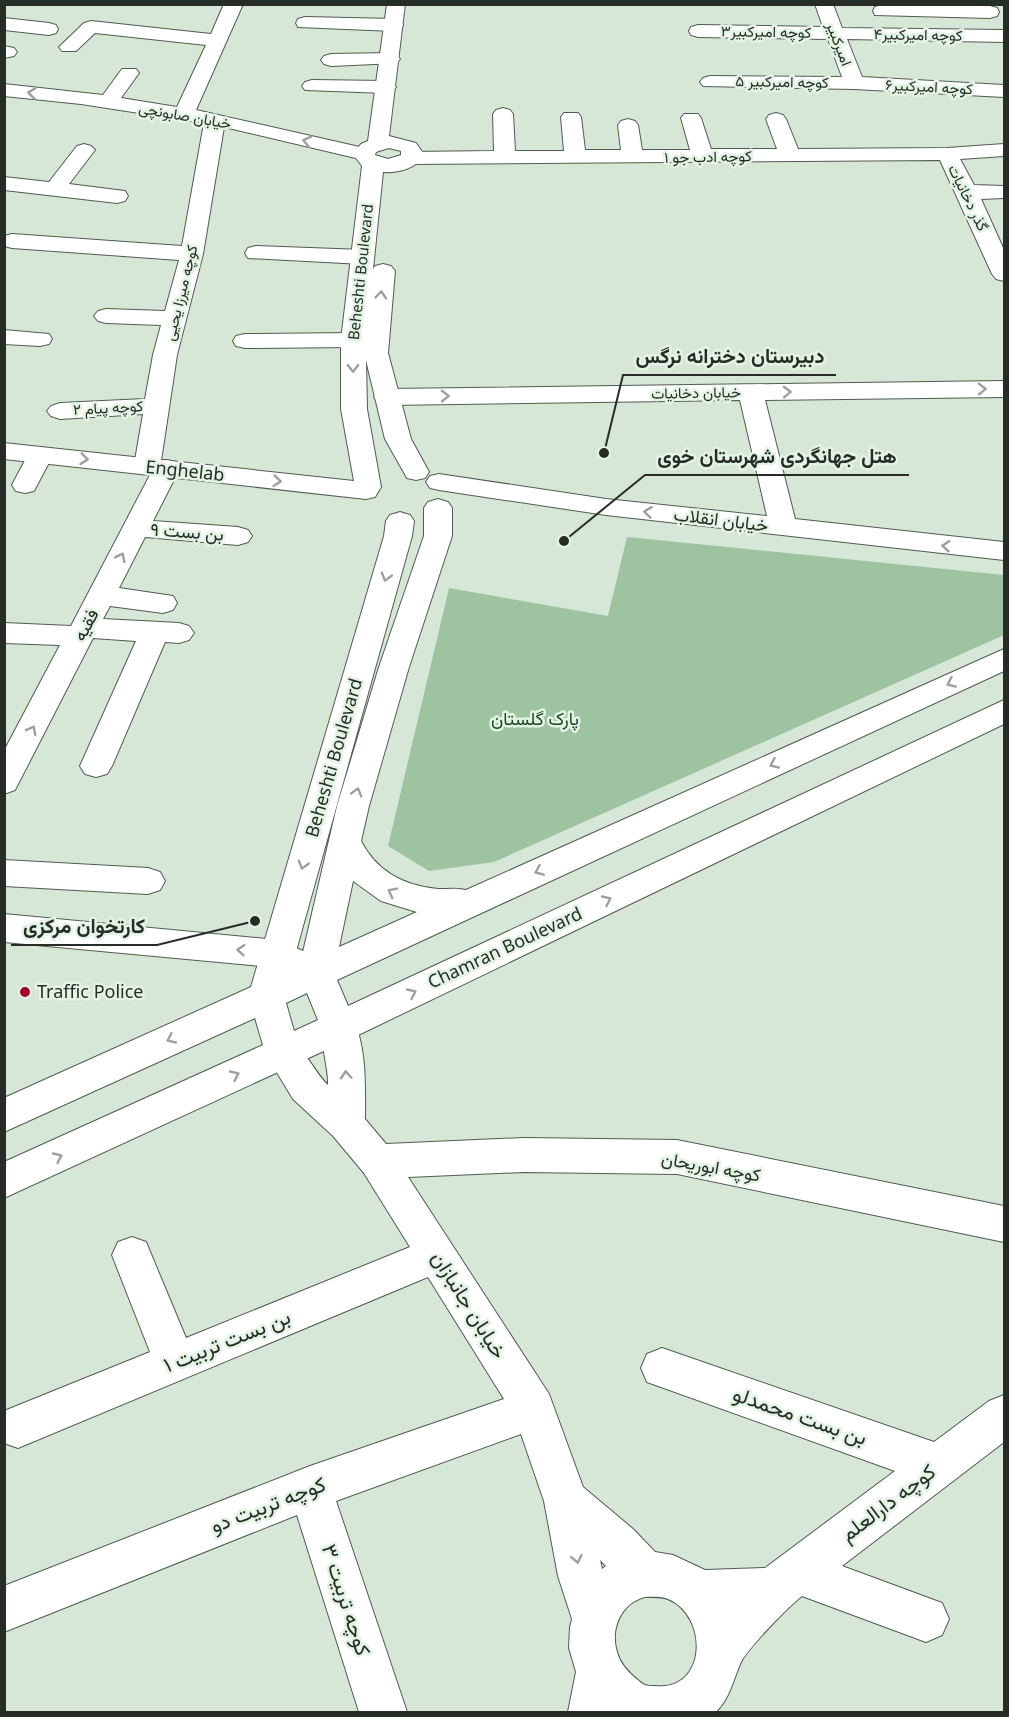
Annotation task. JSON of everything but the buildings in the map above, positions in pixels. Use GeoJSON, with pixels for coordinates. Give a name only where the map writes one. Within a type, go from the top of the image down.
{"type":"FeatureCollection","features":[{"type":"Feature","properties":{"kind":"street"},"geometry":{"type":"LineString","coordinates":[[184,114],[234,4]]}},
{"type":"Feature","properties":{"kind":"street","name":"Beheshti Boulevard"},"geometry":{"type":"LineString","coordinates":[[316,972],[345,841],[394,667],[438,536],[431,488],[398,439],[376,353],[387,155],[386,87],[396,4]]}},
{"type":"Feature","properties":{"kind":"street","name":"امیرکبیر"},"geometry":{"type":"LineString","coordinates":[[824,4],[854,83]]}},
{"type":"Feature","properties":{"kind":"street"},"geometry":{"type":"LineString","coordinates":[[882,11],[992,7],[1003,38]]}},
{"type":"Feature","properties":{"kind":"street"},"geometry":{"type":"LineString","coordinates":[[305,23],[394,25]]}},
{"type":"Feature","properties":{"kind":"street"},"geometry":{"type":"LineString","coordinates":[[4,24],[49,29]]}},
{"type":"Feature","properties":{"kind":"street"},"geometry":{"type":"LineString","coordinates":[[69,47],[91,27],[218,40]]}},
{"type":"Feature","properties":{"kind":"street","name":"کوچه امیرکبیر۳"},"geometry":{"type":"LineString","coordinates":[[698,31],[835,33]]}},
{"type":"Feature","properties":{"kind":"street","name":"کوچه امیرکبیر۴"},"geometry":{"type":"LineString","coordinates":[[835,33],[1003,38]]}},
{"type":"Feature","properties":{"kind":"street"},"geometry":{"type":"LineString","coordinates":[[331,60],[390,59]]}},
{"type":"Feature","properties":{"kind":"street"},"geometry":{"type":"LineString","coordinates":[[108,103],[129,73]]}},
{"type":"Feature","properties":{"kind":"street","name":"کوچه امیرکبیر ۵"},"geometry":{"type":"LineString","coordinates":[[710,82],[854,83]]}},
{"type":"Feature","properties":{"kind":"street","name":"کوچه امیرکبیر۶"},"geometry":{"type":"LineString","coordinates":[[854,83],[1005,91]]}},
{"type":"Feature","properties":{"kind":"street"},"geometry":{"type":"LineString","coordinates":[[312,86],[386,87]]}},
{"type":"Feature","properties":{"kind":"street","name":"خیابان صابونچی"},"geometry":{"type":"LineString","coordinates":[[4,90],[66,88],[108,103],[215,119],[387,155]]}},
{"type":"Feature","properties":{"kind":"street"},"geometry":{"type":"LineString","coordinates":[[503,114],[505,159]]}},
{"type":"Feature","properties":{"kind":"street"},"geometry":{"type":"LineString","coordinates":[[571,117],[575,158]]}},
{"type":"Feature","properties":{"kind":"street"},"geometry":{"type":"LineString","coordinates":[[692,118],[703,157]]}},
{"type":"Feature","properties":{"kind":"street","name":"کوچه میرزا یحیی"},"geometry":{"type":"LineString","coordinates":[[157,467],[157,406],[165,355],[192,254],[215,119]]}},
{"type":"Feature","properties":{"kind":"street"},"geometry":{"type":"LineString","coordinates":[[776,119],[790,156]]}},
{"type":"Feature","properties":{"kind":"street","name":"Beheshti Boulevard"},"geometry":{"type":"LineString","coordinates":[[367,489],[354,409],[353,340],[363,257],[387,155],[404,120]]}},
{"type":"Feature","properties":{"kind":"street"},"geometry":{"type":"LineString","coordinates":[[628,124],[633,158]]}},
{"type":"Feature","properties":{"kind":"street","name":"کوچه ادب جو ۱"},"geometry":{"type":"LineString","coordinates":[[387,155],[505,159],[790,156],[870,146],[947,154],[1005,150]]}},
{"type":"Feature","properties":{"kind":"street"},"geometry":{"type":"LineString","coordinates":[[54,189],[84,150]]}},
{"type":"Feature","properties":{"kind":"street","name":"گذر دخانیات"},"geometry":{"type":"LineString","coordinates":[[947,154],[1002,265]]}},
{"type":"Feature","properties":{"kind":"street"},"geometry":{"type":"LineString","coordinates":[[4,183],[117,196]]}},
{"type":"Feature","properties":{"kind":"street"},"geometry":{"type":"LineString","coordinates":[[971,202],[1005,192]]}},
{"type":"Feature","properties":{"kind":"street"},"geometry":{"type":"LineString","coordinates":[[971,202],[1005,212]]}},
{"type":"Feature","properties":{"kind":"street"},"geometry":{"type":"LineString","coordinates":[[12,241],[192,254]]}},
{"type":"Feature","properties":{"kind":"street"},"geometry":{"type":"LineString","coordinates":[[256,253],[363,257]]}},
{"type":"Feature","properties":{"kind":"street"},"geometry":{"type":"LineString","coordinates":[[106,316],[175,318]]}},
{"type":"Feature","properties":{"kind":"street"},"geometry":{"type":"LineString","coordinates":[[6,327],[40,339]]}},
{"type":"Feature","properties":{"kind":"street"},"geometry":{"type":"LineString","coordinates":[[245,341],[353,340]]}},
{"type":"Feature","properties":{"kind":"street","name":"خیابان دخانیات"},"geometry":{"type":"LineString","coordinates":[[387,397],[1005,389]]}},
{"type":"Feature","properties":{"kind":"street"},"geometry":{"type":"LineString","coordinates":[[751,392],[783,527]]}},
{"type":"Feature","properties":{"kind":"street","name":"کوچه پیام ۲"},"geometry":{"type":"LineString","coordinates":[[60,411],[157,406]]}},
{"type":"Feature","properties":{"kind":"street"},"geometry":{"type":"LineString","coordinates":[[359,443],[383,447],[392,445],[398,439]]}},
{"type":"Feature","properties":{"kind":"street","name":"Enghelab"},"geometry":{"type":"LineString","coordinates":[[4,451],[367,489]]}},
{"type":"Feature","properties":{"kind":"street"},"geometry":{"type":"LineString","coordinates":[[25,485],[40,455]]}},
{"type":"Feature","properties":{"kind":"street","name":"فقیه"},"geometry":{"type":"LineString","coordinates":[[4,782],[136,528],[157,467]]}},
{"type":"Feature","properties":{"kind":"street"},"geometry":{"type":"LineString","coordinates":[[404,471],[431,488],[422,518],[400,521],[387,519],[369,507],[365,499],[367,489],[383,476],[404,471]]}},
{"type":"Feature","properties":{"kind":"street","name":"خیابان انقلاب"},"geometry":{"type":"LineString","coordinates":[[431,488],[1005,551]]}},
{"type":"Feature","properties":{"kind":"street","name":"Beheshti Boulevard"},"geometry":{"type":"LineString","coordinates":[[266,995],[398,536],[400,521]]}},
{"type":"Feature","properties":{"kind":"street","name":"بن بست ۹"},"geometry":{"type":"LineString","coordinates":[[136,528],[238,536]]}},
{"type":"Feature","properties":{"kind":"street"},"geometry":{"type":"LineString","coordinates":[[189,560],[201,533]]}},
{"type":"Feature","properties":{"kind":"street"},"geometry":{"type":"LineString","coordinates":[[102,595],[166,622]]}},
{"type":"Feature","properties":{"kind":"street"},"geometry":{"type":"LineString","coordinates":[[4,633],[83,632],[166,622]]}},
{"type":"Feature","properties":{"kind":"street"},"geometry":{"type":"LineString","coordinates":[[96,766],[166,622]]}},
{"type":"Feature","properties":{"kind":"street"},"geometry":{"type":"LineString","coordinates":[[10,1108],[266,995],[1005,659]]}},
{"type":"Feature","properties":{"kind":"street","name":"Chamran Boulevard"},"geometry":{"type":"LineString","coordinates":[[4,1181],[339,1027],[1005,711]]}},
{"type":"Feature","properties":{"kind":"street"},"geometry":{"type":"LineString","coordinates":[[345,841],[365,874],[388,891],[419,900],[470,902]]}},
{"type":"Feature","properties":{"kind":"street"},"geometry":{"type":"LineString","coordinates":[[4,873],[148,881]]}},
{"type":"Feature","properties":{"kind":"street"},"geometry":{"type":"LineString","coordinates":[[4,928],[278,954],[316,972],[339,1027],[347,1074],[346,1124]]}},
{"type":"Feature","properties":{"kind":"street","name":"خیابان جانبازان"},"geometry":{"type":"LineString","coordinates":[[266,995],[283,1053],[306,1088],[346,1124],[377,1161],[534,1409],[566,1501],[580,1576],[594,1616]]}},
{"type":"Feature","properties":{"kind":"street","name":"کوچه ابوریحان"},"geometry":{"type":"LineString","coordinates":[[377,1161],[524,1155],[677,1157],[1005,1224]]}},
{"type":"Feature","properties":{"kind":"street"},"geometry":{"type":"LineString","coordinates":[[132,1255],[175,1362]]}},
{"type":"Feature","properties":{"kind":"street","name":"بن بست تربیت ۱"},"geometry":{"type":"LineString","coordinates":[[18,1427],[437,1255]]}},
{"type":"Feature","properties":{"kind":"street","name":"بن بست محمدلو"},"geometry":{"type":"LineString","coordinates":[[662,1368],[938,1465]]}},
{"type":"Feature","properties":{"kind":"street","name":"کوچه تربیت دو"},"geometry":{"type":"LineString","coordinates":[[4,1610],[310,1488],[534,1409]]}},
{"type":"Feature","properties":{"kind":"street","name":"کوچه دارالعلم"},"geometry":{"type":"LineString","coordinates":[[721,1650],[785,1581],[1005,1416]]}},
{"type":"Feature","properties":{"kind":"street","name":"کوچه تربیت ۳"},"geometry":{"type":"LineString","coordinates":[[310,1488],[383,1713]]}},
{"type":"Feature","properties":{"kind":"street"},"geometry":{"type":"LineString","coordinates":[[566,1501],[617,1545],[645,1574]]}},
{"type":"Feature","properties":{"kind":"street"},"geometry":{"type":"LineString","coordinates":[[645,1574],[664,1575],[682,1581],[698,1593],[711,1610],[719,1629],[721,1650],[717,1671],[707,1689],[692,1703],[674,1711],[653,1712],[632,1706],[613,1692],[596,1693],[591,1633],[594,1616],[602,1600],[614,1587],[628,1579],[645,1574]]}},
{"type":"Feature","properties":{"kind":"street"},"geometry":{"type":"LineString","coordinates":[[698,1593],[785,1581],[926,1619]]}},
{"type":"Feature","properties":{"kind":"green space","name":"پارک گلستان"},"geometry":{"type":"Polygon","coordinates":[[[627,537],[1004,575],[1004,635],[494,862],[429,871],[388,846],[449,588],[608,616],[627,537]]]}},
{"type":"Feature","properties":{"kind":"place","name":"دبیرستان دخترانه نرگس"},"geometry":{"type":"Point","coordinates":[604,453]}},
{"type":"Feature","properties":{"kind":"place","name":"هتل جهانگردی شهرستان خوی"},"geometry":{"type":"Point","coordinates":[564,541]}},
{"type":"Feature","properties":{"kind":"place","name":"کارتخوان مرکزی"},"geometry":{"type":"Point","coordinates":[255,921]}},
{"type":"Feature","properties":{"kind":"place","name":"Traffic Police"},"geometry":{"type":"Point","coordinates":[25,992]}}]}
